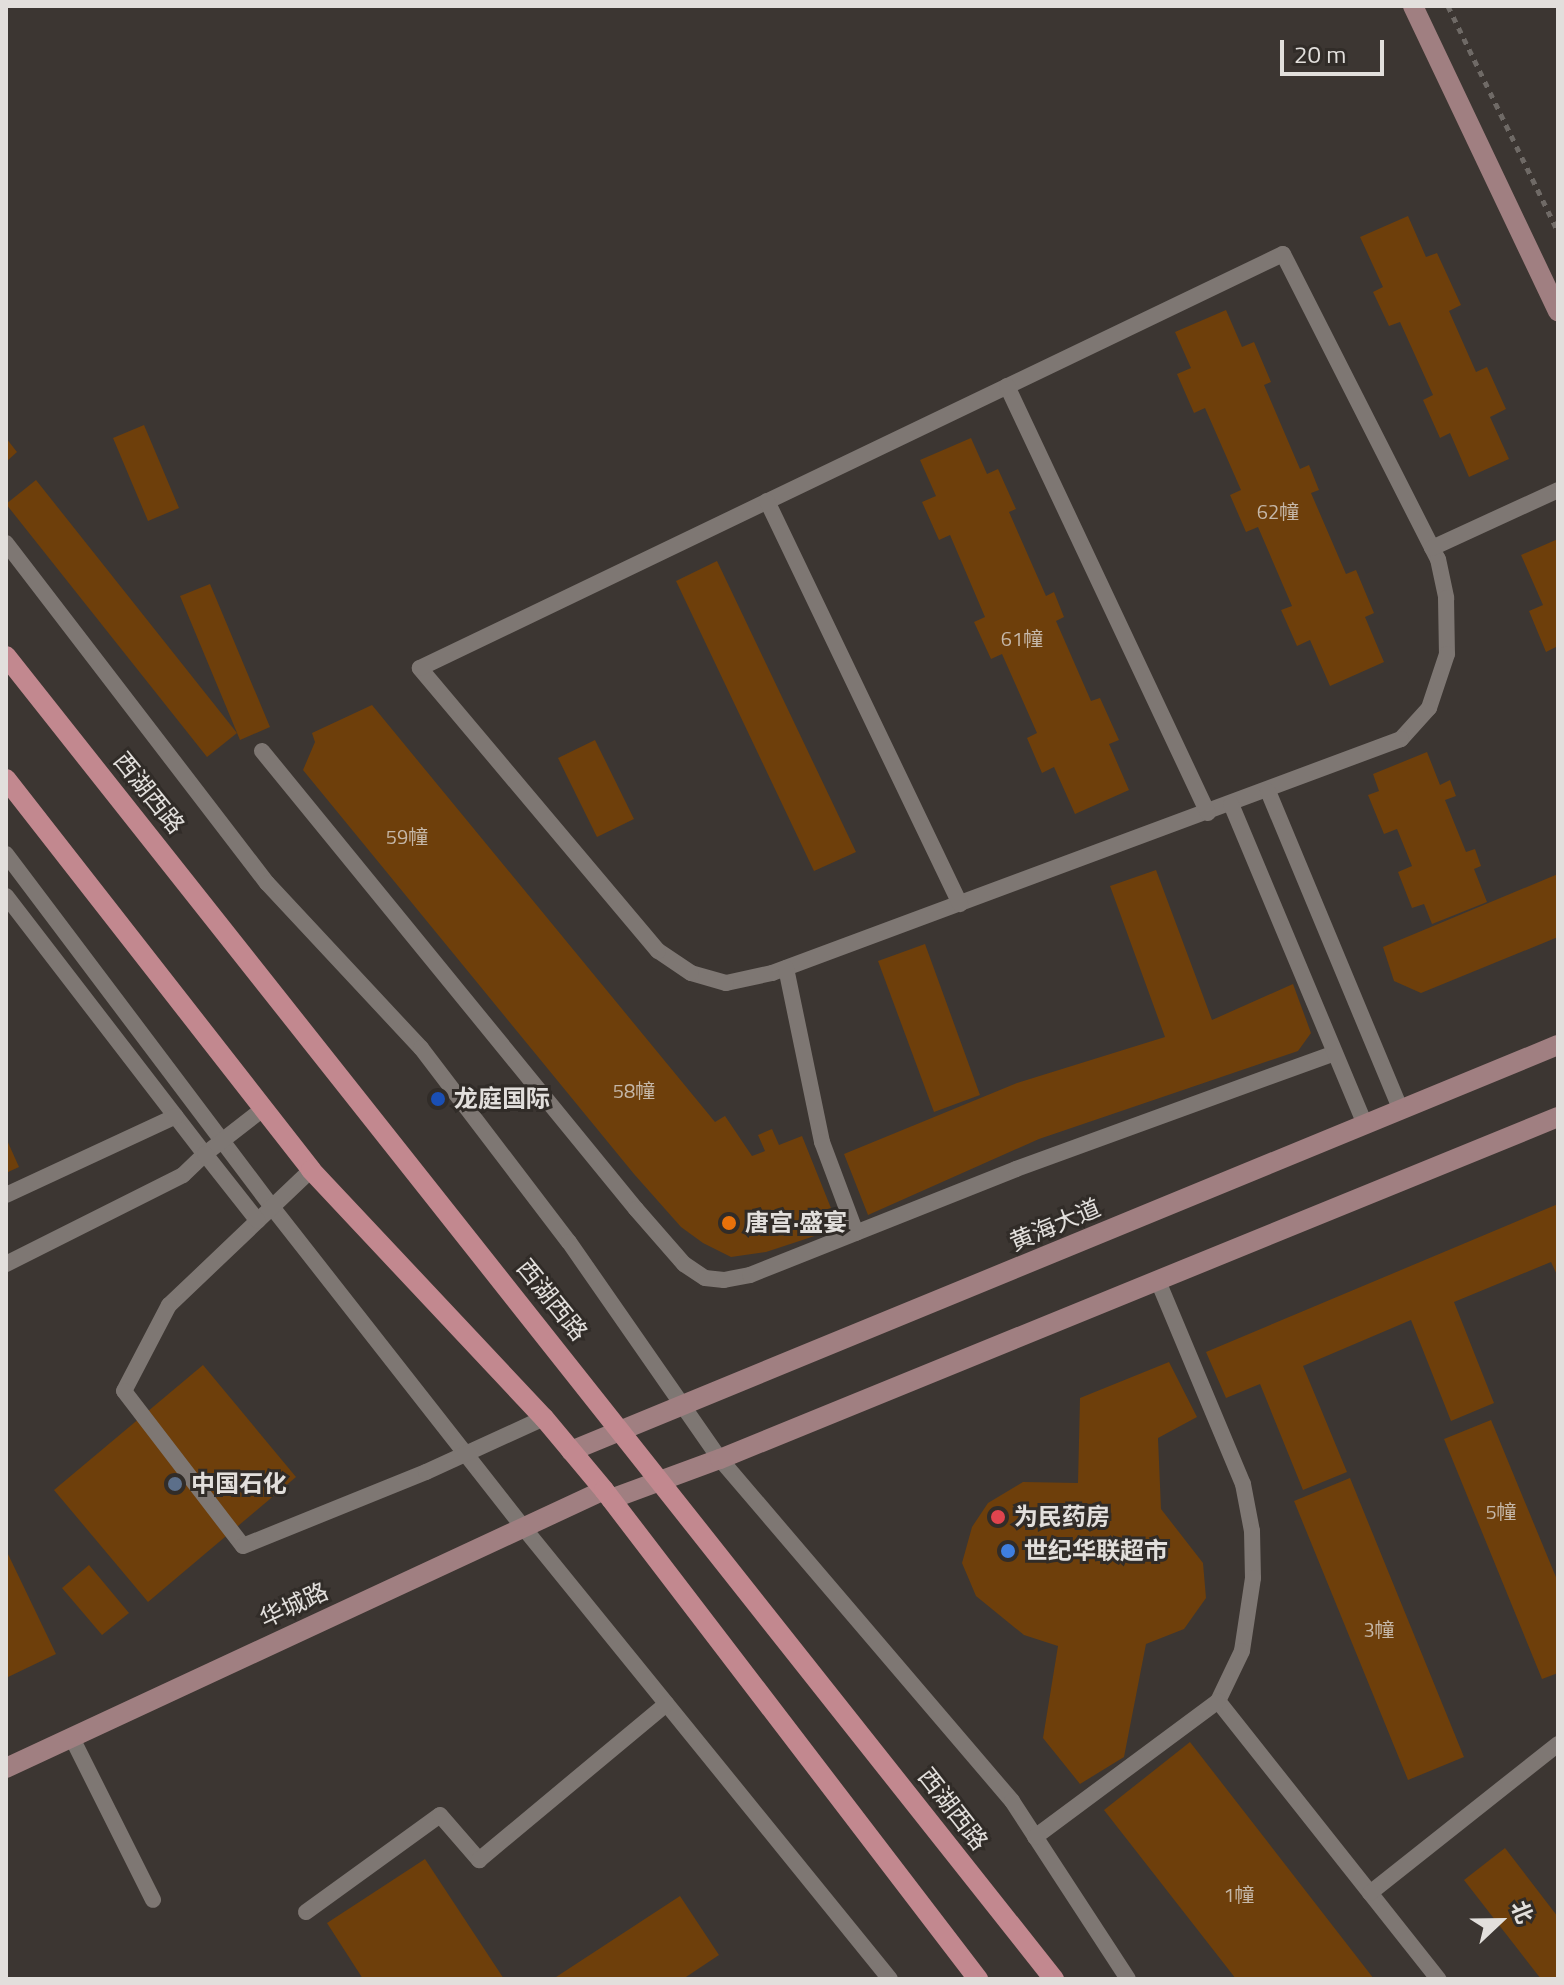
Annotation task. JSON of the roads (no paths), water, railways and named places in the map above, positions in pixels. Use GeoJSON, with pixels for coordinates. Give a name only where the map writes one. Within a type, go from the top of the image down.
{"type":"FeatureCollection","features":[{"type":"Feature","properties":{"kind":"main road","name":"西湖西路"},"geometry":{"type":"LineString","coordinates":[[6,656],[661,1478],[1054,1979]]}},
{"type":"Feature","properties":{"kind":"main road"},"geometry":{"type":"LineString","coordinates":[[6,779],[311,1170],[544,1418],[608,1494],[978,1979]]}},
{"type":"Feature","properties":{"kind":"street"},"geometry":{"type":"LineString","coordinates":[[1413,6],[1558,311]]}},
{"type":"Feature","properties":{"kind":"street","name":"黄海大道"},"geometry":{"type":"LineString","coordinates":[[571,1451],[624,1432],[1558,1045]]}},
{"type":"Feature","properties":{"kind":"street"},"geometry":{"type":"LineString","coordinates":[[608,1494],[720,1459],[1558,1117]]}},
{"type":"Feature","properties":{"kind":"street","name":"华城路"},"geometry":{"type":"LineString","coordinates":[[6,1768],[523,1527],[608,1494]]}},
{"type":"Feature","properties":{"kind":"lane"},"geometry":{"type":"LineString","coordinates":[[1283,254],[1432,548],[1446,598],[1447,654],[1429,708],[1401,739],[786,968],[726,983],[691,973],[658,951],[420,668],[1007,386],[1283,254]]}},
{"type":"Feature","properties":{"kind":"lane"},"geometry":{"type":"LineString","coordinates":[[1007,386],[1208,813]]}},
{"type":"Feature","properties":{"kind":"lane"},"geometry":{"type":"LineString","coordinates":[[1432,548],[1558,490]]}},
{"type":"Feature","properties":{"kind":"lane"},"geometry":{"type":"LineString","coordinates":[[767,501],[960,904]]}},
{"type":"Feature","properties":{"kind":"lane"},"geometry":{"type":"LineString","coordinates":[[6,543],[267,883],[421,1048],[569,1242],[720,1459],[1012,1801],[1128,1979]]}},
{"type":"Feature","properties":{"kind":"lane"},"geometry":{"type":"LineString","coordinates":[[262,751],[684,1264],[705,1278],[724,1280],[750,1275],[1016,1169],[1334,1053]]}},
{"type":"Feature","properties":{"kind":"lane"},"geometry":{"type":"LineString","coordinates":[[1268,791],[1401,1110]]}},
{"type":"Feature","properties":{"kind":"lane"},"geometry":{"type":"LineString","coordinates":[[1231,804],[1365,1125]]}},
{"type":"Feature","properties":{"kind":"lane"},"geometry":{"type":"LineString","coordinates":[[6,854],[272,1207],[465,1454],[890,1979]]}},
{"type":"Feature","properties":{"kind":"lane"},"geometry":{"type":"LineString","coordinates":[[6,896],[258,1221]]}},
{"type":"Feature","properties":{"kind":"lane"},"geometry":{"type":"LineString","coordinates":[[786,968],[822,1142],[856,1233]]}},
{"type":"Feature","properties":{"kind":"lane"},"geometry":{"type":"LineString","coordinates":[[6,1264],[183,1175],[263,1109]]}},
{"type":"Feature","properties":{"kind":"lane"},"geometry":{"type":"LineString","coordinates":[[6,1195],[176,1116]]}},
{"type":"Feature","properties":{"kind":"lane"},"geometry":{"type":"LineString","coordinates":[[311,1170],[169,1305],[124,1391],[243,1546],[544,1418]]}},
{"type":"Feature","properties":{"kind":"lane"},"geometry":{"type":"LineString","coordinates":[[1035,1837],[1218,1701],[1242,1651],[1253,1578],[1252,1531],[1243,1484],[1158,1281]]}},
{"type":"Feature","properties":{"kind":"lane"},"geometry":{"type":"LineString","coordinates":[[1218,1701],[1438,1979]]}},
{"type":"Feature","properties":{"kind":"lane"},"geometry":{"type":"LineString","coordinates":[[306,1912],[440,1815],[479,1860],[666,1704]]}},
{"type":"Feature","properties":{"kind":"lane"},"geometry":{"type":"LineString","coordinates":[[72,1738],[153,1900]]}},
{"type":"Feature","properties":{"kind":"lane"},"geometry":{"type":"LineString","coordinates":[[1370,1893],[1558,1744]]}},
{"type":"Feature","properties":{"kind":"place","name":"龙庭国际"},"geometry":{"type":"Point","coordinates":[438,1099]}},
{"type":"Feature","properties":{"kind":"place","name":"唐宫·盛宴"},"geometry":{"type":"Point","coordinates":[729,1223]}},
{"type":"Feature","properties":{"kind":"place","name":"中国石化"},"geometry":{"type":"Point","coordinates":[175,1484]}},
{"type":"Feature","properties":{"kind":"place","name":"为民药房"},"geometry":{"type":"Point","coordinates":[998,1517]}},
{"type":"Feature","properties":{"kind":"place","name":"世纪华联超市"},"geometry":{"type":"Point","coordinates":[1008,1551]}}]}
